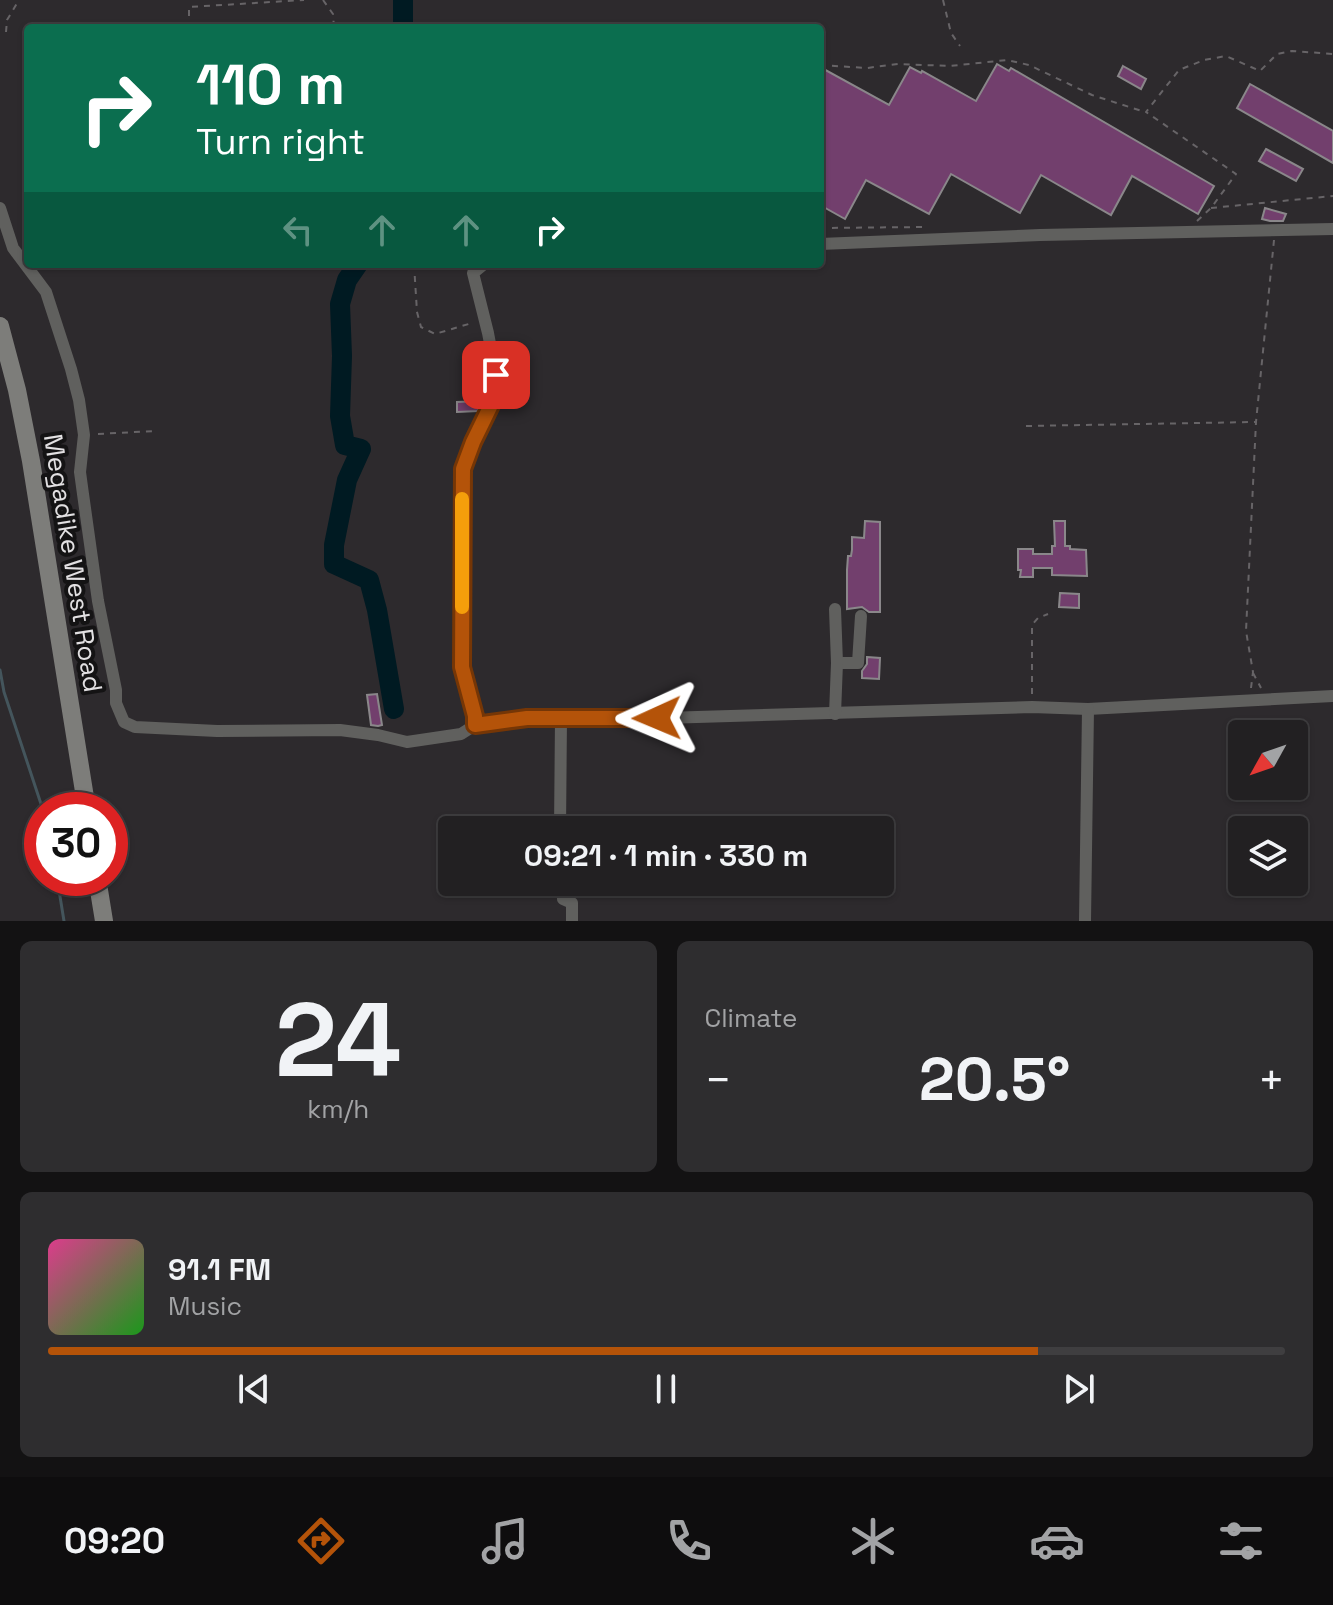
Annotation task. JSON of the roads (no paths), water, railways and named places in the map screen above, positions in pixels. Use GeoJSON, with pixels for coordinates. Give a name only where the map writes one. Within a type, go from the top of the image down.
{"type":"FeatureCollection","features":[{"type":"Feature","properties":{"kind":"street"},"geometry":{"type":"LineString","coordinates":[[0,208],[13,248],[24,263]]}},
{"type":"Feature","properties":{"kind":"street"},"geometry":{"type":"LineString","coordinates":[[824,244],[1026,235],[1333,229]]}},
{"type":"Feature","properties":{"kind":"street"},"geometry":{"type":"LineString","coordinates":[[28,268],[46,292],[71,369],[84,435],[80,472],[116,703],[124,722],[135,727],[217,731],[340,730],[407,742],[461,734],[475,725],[527,718],[630,719],[1032,707],[1088,709],[1333,696]]}},
{"type":"Feature","properties":{"kind":"street"},"geometry":{"type":"LineString","coordinates":[[475,725],[462,667],[463,469],[493,401],[496,375],[473,273],[479,268]]}},
{"type":"Feature","properties":{"kind":"street","name":"Megadike West Road"},"geometry":{"type":"LineString","coordinates":[[0,326],[31,461],[84,792]]}},
{"type":"Feature","properties":{"kind":"street"},"geometry":{"type":"LineString","coordinates":[[835,609],[835,714]]}},
{"type":"Feature","properties":{"kind":"street"},"geometry":{"type":"LineString","coordinates":[[837,663],[858,663],[861,616]]}},
{"type":"Feature","properties":{"kind":"street"},"geometry":{"type":"LineString","coordinates":[[1085,921],[1088,709]]}},
{"type":"Feature","properties":{"kind":"street"},"geometry":{"type":"LineString","coordinates":[[560,816],[561,718]]}},
{"type":"Feature","properties":{"kind":"street"},"geometry":{"type":"LineString","coordinates":[[100,896],[104,921]]}},
{"type":"Feature","properties":{"kind":"street"},"geometry":{"type":"LineString","coordinates":[[563,896],[572,903],[572,921]]}},
{"type":"Feature","properties":{"kind":"waterway"},"geometry":{"type":"LineString","coordinates":[[403,0],[403,24]]}},
{"type":"Feature","properties":{"kind":"waterway"},"geometry":{"type":"LineString","coordinates":[[355,268],[347,280],[340,304],[340,416],[345,445],[361,449],[347,480],[334,545],[334,564],[369,580],[394,709]]}},
{"type":"Feature","properties":{"kind":"waterway"},"geometry":{"type":"LineString","coordinates":[[0,670],[4,692],[37,792]]}},
{"type":"Feature","properties":{"kind":"waterway"},"geometry":{"type":"LineString","coordinates":[[60,896],[64,921]]}}]}
